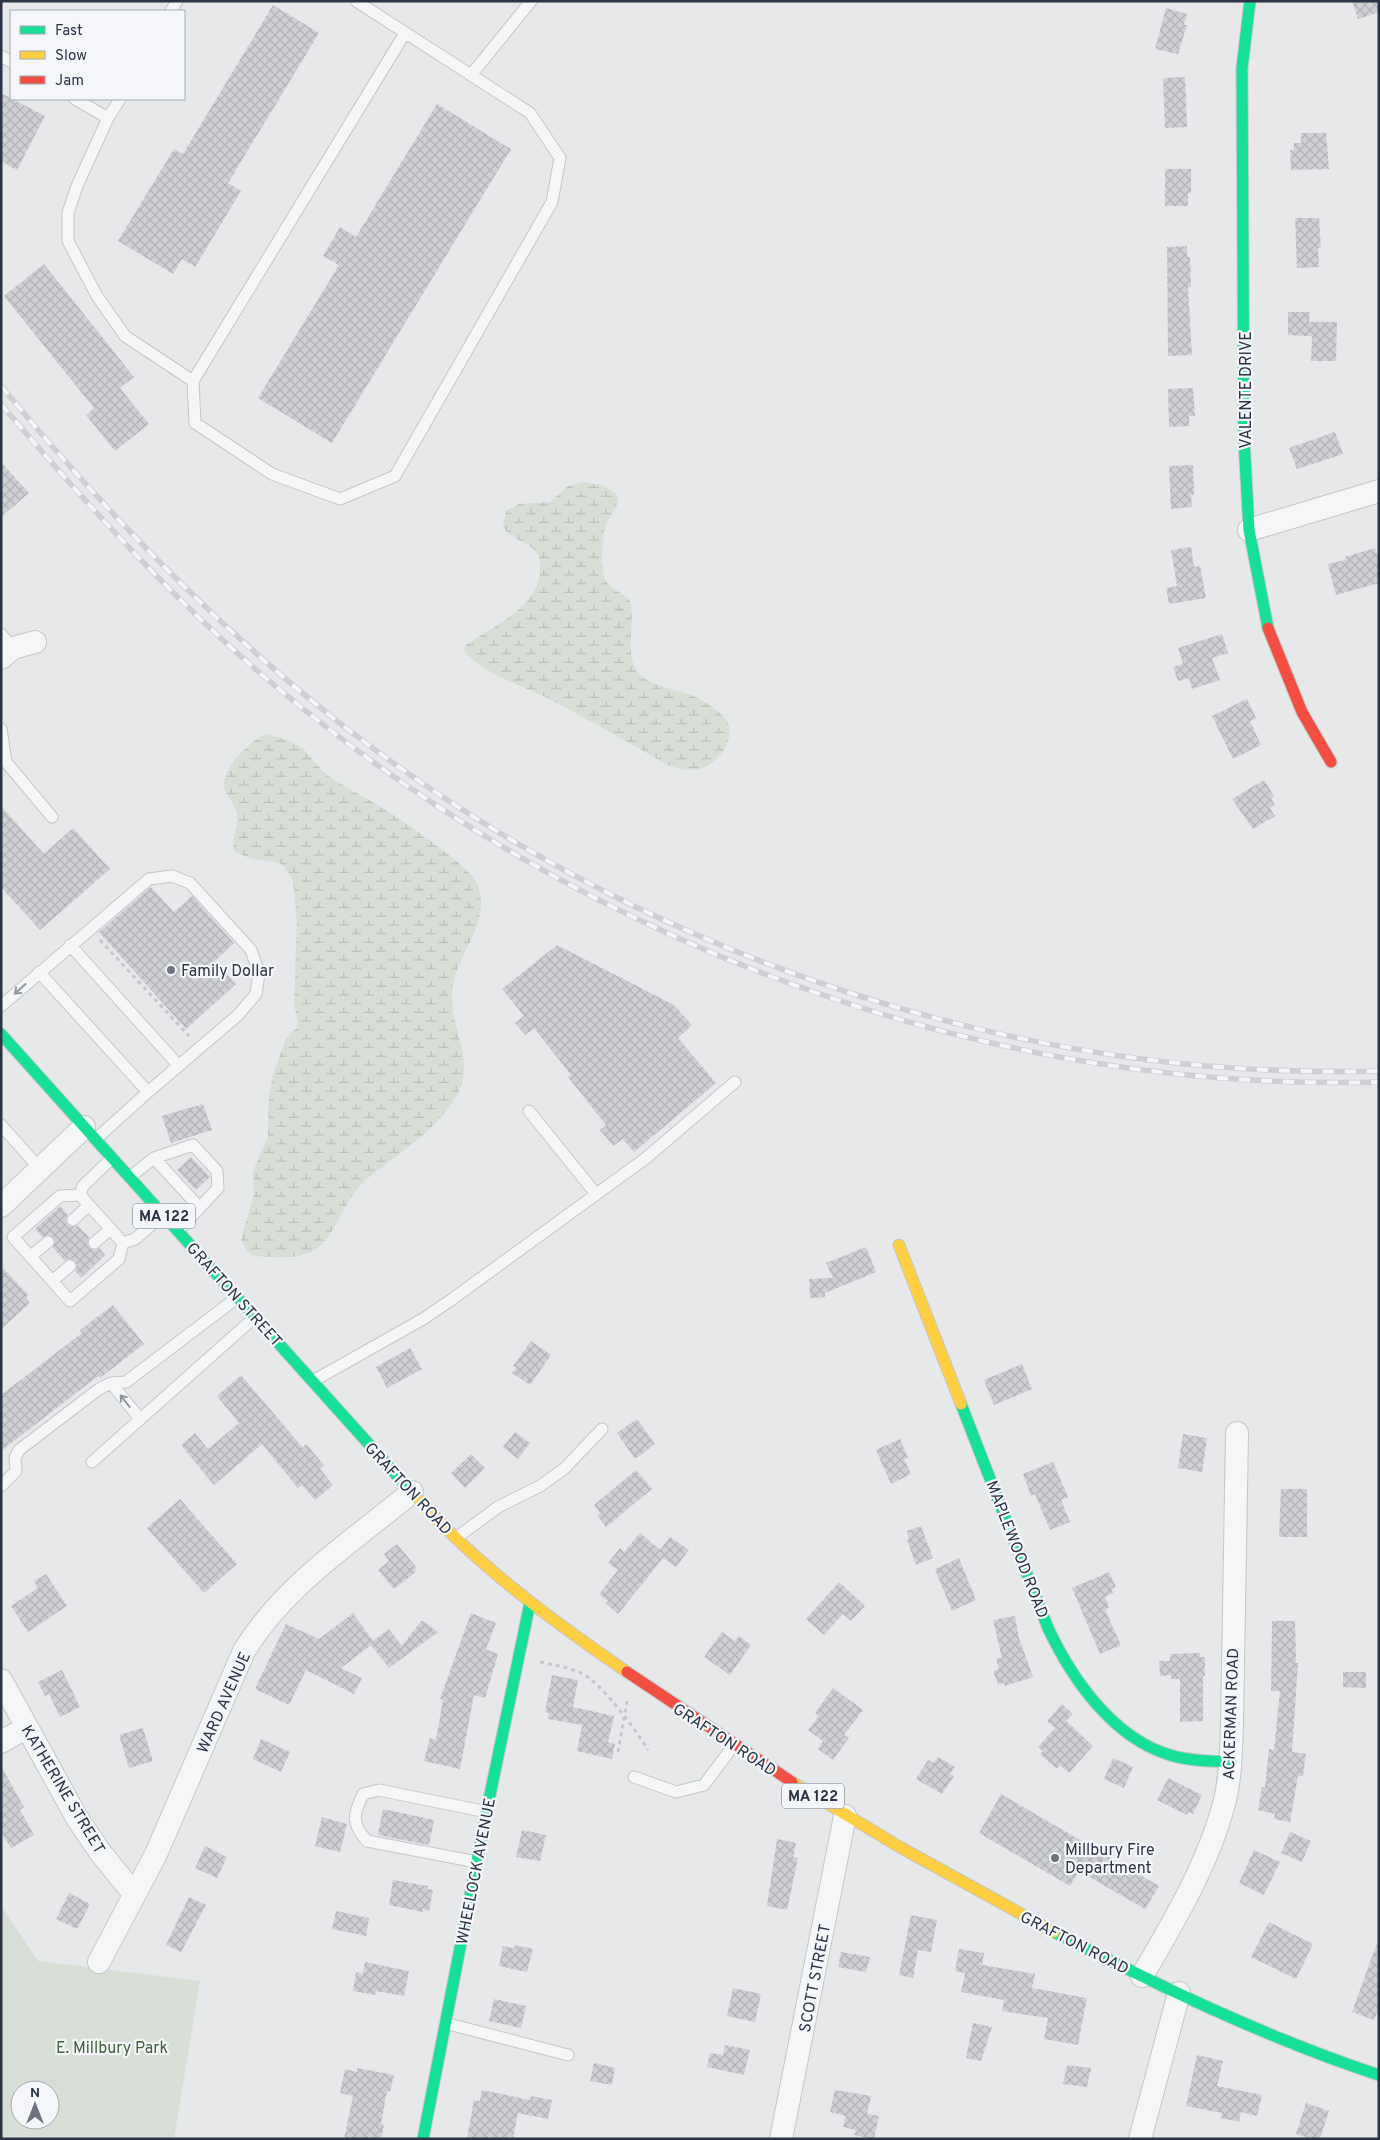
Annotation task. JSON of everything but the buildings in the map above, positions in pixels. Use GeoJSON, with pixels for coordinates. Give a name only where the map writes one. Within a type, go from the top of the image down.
{"type":"FeatureCollection","features":[{"type":"Feature","properties":{"kind":"main road","name":"VALENTE DRIVE"},"geometry":{"type":"LineString","coordinates":[[1250,1],[1242,68],[1244,440],[1249,530],[1269,635],[1302,712],[1331,762]]}},
{"type":"Feature","properties":{"kind":"main road","name":"GRAFTON STREET"},"geometry":{"type":"LineString","coordinates":[[1,1034],[328,1398]]}},
{"type":"Feature","properties":{"kind":"main road","name":"MAPLEWOOD ROAD"},"geometry":{"type":"LineString","coordinates":[[899,1245],[1033,1590],[1054,1641],[1070,1668],[1112,1718],[1125,1730],[1149,1745],[1169,1755],[1194,1760],[1231,1762]]}},
{"type":"Feature","properties":{"kind":"main road","name":"GRAFTON ROAD"},"geometry":{"type":"LineString","coordinates":[[328,1398],[456,1538],[530,1603],[602,1657],[734,1745],[845,1816],[940,1871],[1142,1976],[1313,2052],[1379,2075]]}},
{"type":"Feature","properties":{"kind":"main road","name":"WHEELOCK AVENUE"},"geometry":{"type":"LineString","coordinates":[[423,2139],[530,1603]]}},
{"type":"Feature","properties":{"kind":"street"},"geometry":{"type":"LineString","coordinates":[[1249,530],[1379,491]]}},
{"type":"Feature","properties":{"kind":"street"},"geometry":{"type":"LineString","coordinates":[[5,647],[35,642]]}},
{"type":"Feature","properties":{"kind":"street"},"geometry":{"type":"LineString","coordinates":[[1,1206],[40,1169],[89,1133]]}},
{"type":"Feature","properties":{"kind":"street","name":"ACKERMAN ROAD"},"geometry":{"type":"LineString","coordinates":[[1142,1976],[1197,1874],[1225,1800],[1231,1762],[1237,1433]]}},
{"type":"Feature","properties":{"kind":"street","name":"WARD AVENUE"},"geometry":{"type":"LineString","coordinates":[[99,1962],[170,1823],[244,1651],[259,1626],[271,1612],[325,1562],[412,1492]]}},
{"type":"Feature","properties":{"kind":"street","name":"KATHERINE STREET"},"geometry":{"type":"LineString","coordinates":[[1,1680],[77,1818],[100,1852],[134,1894]]}},
{"type":"Feature","properties":{"kind":"street"},"geometry":{"type":"LineString","coordinates":[[1,1742],[26,1728]]}},
{"type":"Feature","properties":{"kind":"street","name":"SCOTT STREET"},"geometry":{"type":"LineString","coordinates":[[781,2139],[845,1816]]}},
{"type":"Feature","properties":{"kind":"street"},"geometry":{"type":"LineString","coordinates":[[1140,2139],[1180,1994]]}},
{"type":"Feature","properties":{"kind":"lane"},"geometry":{"type":"LineString","coordinates":[[356,1],[530,113],[560,158],[552,202],[395,476],[340,499],[272,474],[195,423],[193,381],[405,33]]}},
{"type":"Feature","properties":{"kind":"lane"},"geometry":{"type":"LineString","coordinates":[[471,75],[531,1]]}},
{"type":"Feature","properties":{"kind":"lane"},"geometry":{"type":"LineString","coordinates":[[77,100],[108,118]]}},
{"type":"Feature","properties":{"kind":"lane"},"geometry":{"type":"LineString","coordinates":[[119,100],[108,118],[77,186],[68,213],[68,241],[97,296],[125,336],[193,381]]}},
{"type":"Feature","properties":{"kind":"lane"},"geometry":{"type":"LineString","coordinates":[[2,731],[6,762],[52,817]]}},
{"type":"Feature","properties":{"kind":"lane"},"geometry":{"type":"LineString","coordinates":[[1,1006],[38,972],[149,879],[172,876],[190,882],[251,950],[259,973],[256,994],[238,1015],[148,1092],[89,1133]]}},
{"type":"Feature","properties":{"kind":"lane"},"geometry":{"type":"LineString","coordinates":[[70,945],[179,1066]]}},
{"type":"Feature","properties":{"kind":"lane"},"geometry":{"type":"LineString","coordinates":[[38,972],[148,1092]]}},
{"type":"Feature","properties":{"kind":"lane"},"geometry":{"type":"LineString","coordinates":[[313,1381],[423,1319],[646,1158],[735,1082]]}},
{"type":"Feature","properties":{"kind":"lane"},"geometry":{"type":"LineString","coordinates":[[529,1111],[596,1194]]}},
{"type":"Feature","properties":{"kind":"lane"},"geometry":{"type":"LineString","coordinates":[[1,1125],[40,1169]]}},
{"type":"Feature","properties":{"kind":"lane"},"geometry":{"type":"LineString","coordinates":[[130,1177],[154,1158],[193,1145],[217,1171],[218,1188],[178,1230]]}},
{"type":"Feature","properties":{"kind":"lane"},"geometry":{"type":"LineString","coordinates":[[80,1195],[84,1186],[112,1158]]}},
{"type":"Feature","properties":{"kind":"lane"},"geometry":{"type":"LineString","coordinates":[[154,1158],[200,1208]]}},
{"type":"Feature","properties":{"kind":"lane"},"geometry":{"type":"LineString","coordinates":[[80,1195],[123,1243]]}},
{"type":"Feature","properties":{"kind":"lane"},"geometry":{"type":"LineString","coordinates":[[80,1195],[60,1196],[13,1237],[70,1301],[119,1259],[123,1243]]}},
{"type":"Feature","properties":{"kind":"lane"},"geometry":{"type":"LineString","coordinates":[[73,1220],[89,1205]]}},
{"type":"Feature","properties":{"kind":"lane"},"geometry":{"type":"LineString","coordinates":[[123,1243],[135,1240],[163,1215]]}},
{"type":"Feature","properties":{"kind":"lane"},"geometry":{"type":"LineString","coordinates":[[94,1243],[110,1229]]}},
{"type":"Feature","properties":{"kind":"lane"},"geometry":{"type":"LineString","coordinates":[[31,1256],[48,1242]]}},
{"type":"Feature","properties":{"kind":"lane"},"geometry":{"type":"LineString","coordinates":[[52,1281],[70,1266]]}},
{"type":"Feature","properties":{"kind":"lane"},"geometry":{"type":"LineString","coordinates":[[1,1486],[16,1471],[15,1458],[20,1450],[99,1389],[111,1383],[126,1382],[238,1297]]}},
{"type":"Feature","properties":{"kind":"lane"},"geometry":{"type":"LineString","coordinates":[[92,1462],[256,1316]]}},
{"type":"Feature","properties":{"kind":"lane"},"geometry":{"type":"LineString","coordinates":[[111,1383],[140,1419]]}},
{"type":"Feature","properties":{"kind":"lane"},"geometry":{"type":"LineString","coordinates":[[456,1538],[498,1507],[540,1486],[564,1469],[602,1429]]}},
{"type":"Feature","properties":{"kind":"lane"},"geometry":{"type":"LineString","coordinates":[[634,1777],[676,1792],[704,1785],[734,1745]]}},
{"type":"Feature","properties":{"kind":"lane"},"geometry":{"type":"LineString","coordinates":[[477,1862],[367,1842],[358,1832],[354,1813],[363,1794],[379,1790],[487,1812]]}},
{"type":"Feature","properties":{"kind":"lane"},"geometry":{"type":"LineString","coordinates":[[445,2023],[568,2055]]}},
{"type":"Feature","properties":{"kind":"path"},"geometry":{"type":"LineString","coordinates":[[100,940],[188,1036]]}},
{"type":"Feature","properties":{"kind":"path"},"geometry":{"type":"LineString","coordinates":[[537,1662],[564,1667],[582,1674],[591,1680],[625,1717],[648,1750]]}},
{"type":"Feature","properties":{"kind":"path"},"geometry":{"type":"LineString","coordinates":[[618,1752],[628,1696]]}},
{"type":"Feature","properties":{"kind":"green space"},"geometry":{"type":"Polygon","coordinates":[[[582,482],[605,486],[618,496],[617,504],[606,524],[602,545],[603,571],[607,583],[631,603],[631,655],[636,670],[647,680],[691,695],[708,704],[723,716],[728,723],[730,730],[729,738],[722,753],[703,768],[694,770],[684,769],[666,764],[553,701],[493,673],[472,659],[464,650],[466,645],[512,615],[523,605],[537,584],[540,571],[539,557],[535,551],[511,535],[503,527],[506,511],[519,504],[550,502],[568,486],[582,482]]]}},
{"type":"Feature","properties":{"kind":"green space"},"geometry":{"type":"Polygon","coordinates":[[[267,734],[299,746],[330,777],[398,818],[448,854],[473,877],[478,885],[481,901],[476,929],[453,984],[453,1012],[464,1060],[462,1083],[457,1095],[435,1124],[362,1184],[355,1192],[325,1241],[316,1249],[305,1254],[290,1257],[255,1256],[246,1249],[241,1239],[254,1194],[253,1171],[268,1136],[269,1097],[273,1075],[286,1038],[297,1027],[298,1020],[294,1005],[297,920],[293,881],[280,863],[249,858],[234,851],[233,842],[237,813],[224,785],[228,770],[233,762],[254,741],[267,734]]]}},
{"type":"Feature","properties":{"kind":"green space","name":"E. Millbury Park"},"geometry":{"type":"Polygon","coordinates":[[[1,1906],[38,1961],[200,1981],[174,2139],[1,2139],[1,1906]]]}},
{"type":"Feature","properties":{"kind":"railway"},"geometry":{"type":"LineString","coordinates":[[1,386],[43,436],[130,532],[176,579],[272,668],[374,749],[485,824],[602,890],[724,946],[850,993],[979,1029],[1111,1055],[1245,1069],[1379,1071]]}},
{"type":"Feature","properties":{"kind":"railway"},"geometry":{"type":"LineString","coordinates":[[1,404],[65,478],[166,585],[201,620],[274,685],[393,776],[519,857],[652,926],[790,984],[933,1029],[1080,1061],[1229,1079],[1379,1082]]}},
{"type":"Feature","properties":{"kind":"traffic: fast"},"geometry":{"type":"LineString","coordinates":[[1250,1],[1242,68],[1244,440],[1249,530],[1268,628]]}},
{"type":"Feature","properties":{"kind":"traffic: fast"},"geometry":{"type":"LineString","coordinates":[[1,1034],[419,1500]]}},
{"type":"Feature","properties":{"kind":"traffic: fast"},"geometry":{"type":"LineString","coordinates":[[961,1404],[1048,1628],[1069,1667],[1082,1686],[1113,1721],[1149,1747],[1170,1755],[1185,1758],[1231,1762]]}},
{"type":"Feature","properties":{"kind":"traffic: fast"},"geometry":{"type":"LineString","coordinates":[[423,2139],[486,1814],[530,1603]]}},
{"type":"Feature","properties":{"kind":"traffic: fast"},"geometry":{"type":"LineString","coordinates":[[1054,1932],[1214,2010],[1296,2045],[1379,2075]]}},
{"type":"Feature","properties":{"kind":"traffic: slow"},"geometry":{"type":"LineString","coordinates":[[899,1245],[961,1404]]}},
{"type":"Feature","properties":{"kind":"traffic: slow"},"geometry":{"type":"LineString","coordinates":[[419,1500],[466,1548],[518,1592],[544,1613],[627,1672]]}},
{"type":"Feature","properties":{"kind":"traffic: slow"},"geometry":{"type":"LineString","coordinates":[[792,1782],[898,1846],[1054,1932]]}},
{"type":"Feature","properties":{"kind":"traffic: jam"},"geometry":{"type":"LineString","coordinates":[[1268,628],[1302,712],[1331,762]]}},
{"type":"Feature","properties":{"kind":"traffic: jam"},"geometry":{"type":"LineString","coordinates":[[627,1672],[792,1782]]}},
{"type":"Feature","properties":{"kind":"place","name":"Family Dollar"},"geometry":{"type":"Point","coordinates":[171,970]}},
{"type":"Feature","properties":{"kind":"place","name":"Millbury Fire Department"},"geometry":{"type":"Point","coordinates":[1055,1858]}}]}
